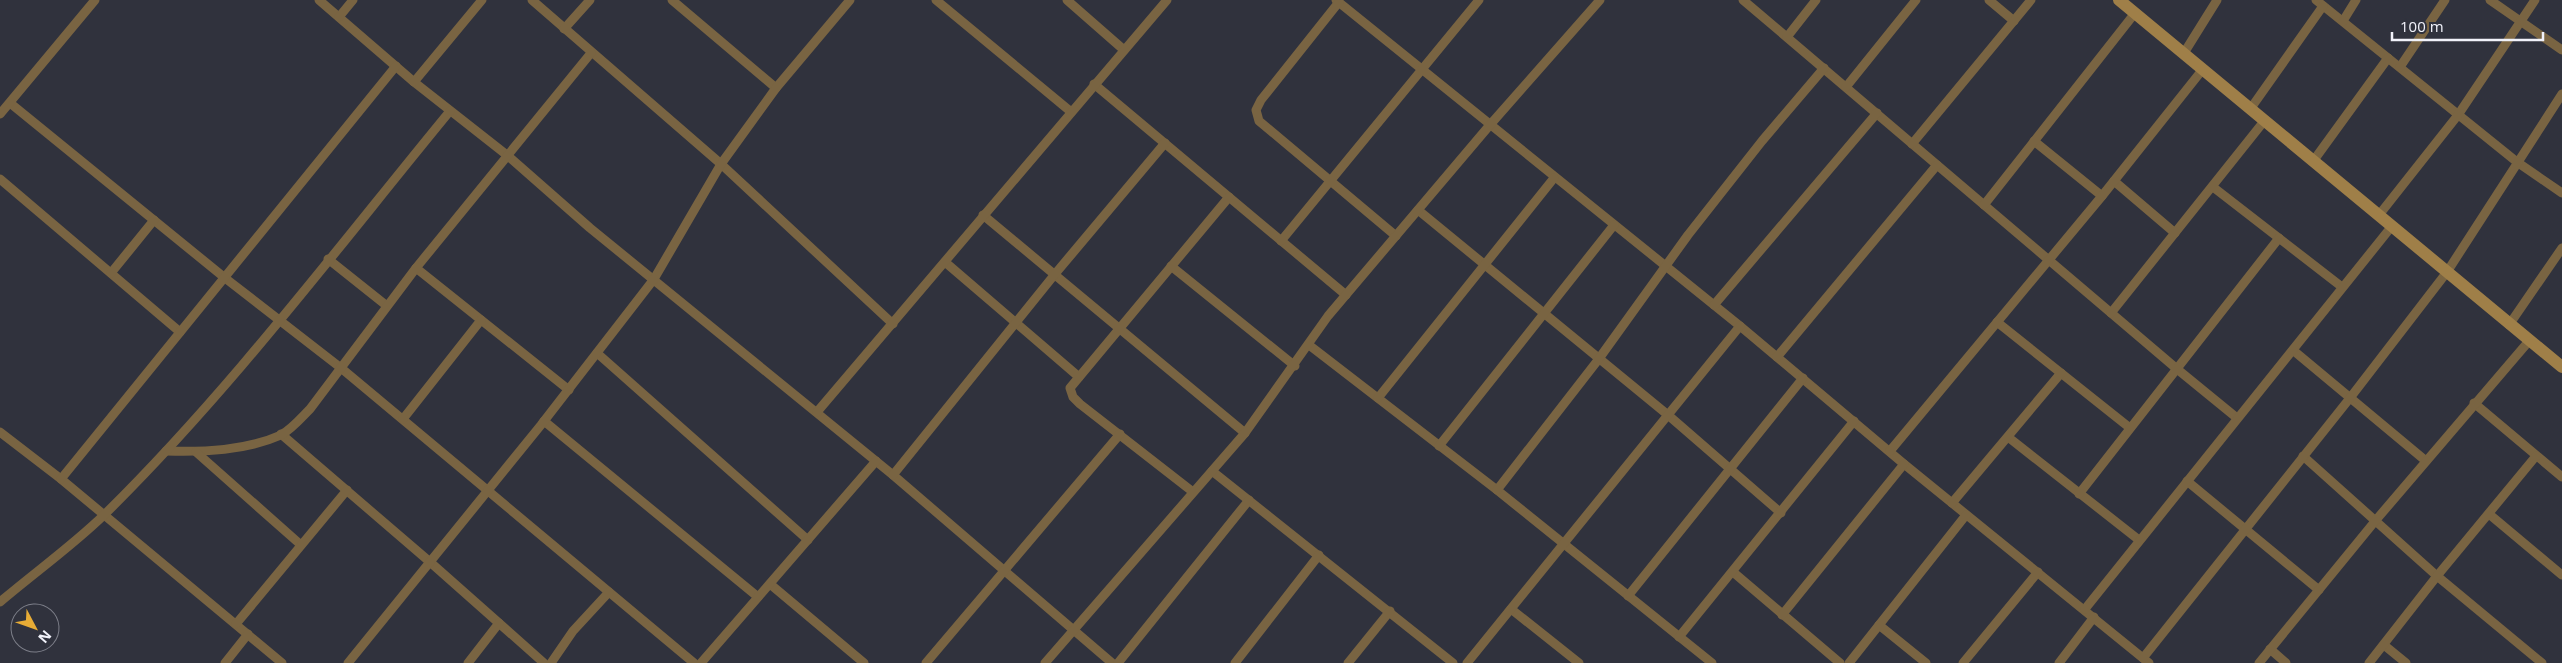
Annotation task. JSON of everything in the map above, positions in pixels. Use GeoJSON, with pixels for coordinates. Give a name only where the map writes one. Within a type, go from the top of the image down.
{"type":"FeatureCollection","features":[{"type":"Feature","properties":{"kind":"street"},"geometry":{"type":"LineString","coordinates":[[0,114],[95,0]]}},
{"type":"Feature","properties":{"kind":"street"},"geometry":{"type":"LineString","coordinates":[[319,0],[414,82],[508,156],[654,279],[893,475],[1112,663]]}},
{"type":"Feature","properties":{"kind":"street"},"geometry":{"type":"LineString","coordinates":[[339,17],[352,0]]}},
{"type":"Feature","properties":{"kind":"street"},"geometry":{"type":"LineString","coordinates":[[414,82],[482,0]]}},
{"type":"Feature","properties":{"kind":"street"},"geometry":{"type":"LineString","coordinates":[[532,0],[721,164],[893,324]]}},
{"type":"Feature","properties":{"kind":"street"},"geometry":{"type":"LineString","coordinates":[[564,29],[590,0]]}},
{"type":"Feature","properties":{"kind":"street"},"geometry":{"type":"LineString","coordinates":[[672,0],[776,88]]}},
{"type":"Feature","properties":{"kind":"street"},"geometry":{"type":"LineString","coordinates":[[348,663],[569,390],[654,279],[721,164],[776,88],[850,0]]}},
{"type":"Feature","properties":{"kind":"street"},"geometry":{"type":"LineString","coordinates":[[936,0],[1070,111]]}},
{"type":"Feature","properties":{"kind":"street"},"geometry":{"type":"LineString","coordinates":[[1067,0],[1124,50]]}},
{"type":"Feature","properties":{"kind":"street"},"geometry":{"type":"LineString","coordinates":[[817,412],[893,324],[1070,111],[1167,0]]}},
{"type":"Feature","properties":{"kind":"street"},"geometry":{"type":"LineString","coordinates":[[1282,241],[1479,0]]}},
{"type":"Feature","properties":{"kind":"street"},"geometry":{"type":"LineString","coordinates":[[1045,663],[1245,433],[1346,295],[1489,126],[1600,0]]}},
{"type":"Feature","properties":{"kind":"street"},"geometry":{"type":"LineString","coordinates":[[1743,0],[2237,418]]}},
{"type":"Feature","properties":{"kind":"street"},"geometry":{"type":"LineString","coordinates":[[1787,37],[1816,0]]}},
{"type":"Feature","properties":{"kind":"street"},"geometry":{"type":"LineString","coordinates":[[1846,87],[1916,0]]}},
{"type":"Feature","properties":{"kind":"street"},"geometry":{"type":"LineString","coordinates":[[1989,0],[2014,21]]}},
{"type":"Feature","properties":{"kind":"street"},"geometry":{"type":"LineString","coordinates":[[1912,144],[2030,0]]}},
{"type":"Feature","properties":{"kind":"street"},"geometry":{"type":"LineString","coordinates":[[2184,53],[2217,0]]}},
{"type":"Feature","properties":{"kind":"street"},"geometry":{"type":"LineString","coordinates":[[2342,22],[2356,0]]}},
{"type":"Feature","properties":{"kind":"street"},"geometry":{"type":"LineString","coordinates":[[2400,68],[2445,0]]}},
{"type":"Feature","properties":{"kind":"street"},"geometry":{"type":"LineString","coordinates":[[2490,0],[2562,50]]}},
{"type":"Feature","properties":{"kind":"street"},"geometry":{"type":"LineString","coordinates":[[2379,215],[2458,115],[2535,0]]}},
{"type":"Feature","properties":{"kind":"street"},"geometry":{"type":"LineString","coordinates":[[1396,236],[1259,121],[1256,110],[1261,100],[1337,1],[1489,126],[1740,326],[1904,464],[2085,609],[2146,661],[2245,530],[2447,272],[2562,94]]}},
{"type":"Feature","properties":{"kind":"street"},"geometry":{"type":"LineString","coordinates":[[2121,1],[2314,160],[2509,325],[2562,367]]}},
{"type":"Feature","properties":{"kind":"street"},"geometry":{"type":"LineString","coordinates":[[2251,108],[2319,3],[2517,162],[2562,193]]}},
{"type":"Feature","properties":{"kind":"street"},"geometry":{"type":"LineString","coordinates":[[1984,205],[2135,13]]}},
{"type":"Feature","properties":{"kind":"street"},"geometry":{"type":"LineString","coordinates":[[166,451],[196,452],[235,448],[281,434],[295,425],[310,409],[416,268],[591,53]]}},
{"type":"Feature","properties":{"kind":"street"},"geometry":{"type":"LineString","coordinates":[[2314,160],[2388,58]]}},
{"type":"Feature","properties":{"kind":"street"},"geometry":{"type":"LineString","coordinates":[[61,479],[396,66]]}},
{"type":"Feature","properties":{"kind":"street"},"geometry":{"type":"LineString","coordinates":[[1497,490],[1598,360],[1688,235],[1762,141],[1824,68]]}},
{"type":"Feature","properties":{"kind":"street"},"geometry":{"type":"LineString","coordinates":[[1890,451],[2102,196],[2203,69]]}},
{"type":"Feature","properties":{"kind":"street"},"geometry":{"type":"LineString","coordinates":[[1094,84],[1346,295]]}},
{"type":"Feature","properties":{"kind":"street"},"geometry":{"type":"LineString","coordinates":[[10,102],[225,278],[341,368],[694,663]]}},
{"type":"Feature","properties":{"kind":"street"},"geometry":{"type":"LineString","coordinates":[[0,602],[103,516],[166,451],[278,320],[450,111]]}},
{"type":"Feature","properties":{"kind":"street"},"geometry":{"type":"LineString","coordinates":[[1714,305],[1877,114]]}},
{"type":"Feature","properties":{"kind":"street"},"geometry":{"type":"LineString","coordinates":[[2111,313],[2265,120]]}},
{"type":"Feature","properties":{"kind":"street"},"geometry":{"type":"LineString","coordinates":[[2034,141],[2102,196]]}},
{"type":"Feature","properties":{"kind":"street"},"geometry":{"type":"LineString","coordinates":[[893,475],[1055,274],[1165,143]]}},
{"type":"Feature","properties":{"kind":"street"},"geometry":{"type":"LineString","coordinates":[[1777,357],[1937,165]]}},
{"type":"Feature","properties":{"kind":"street"},"geometry":{"type":"LineString","coordinates":[[1378,398],[1554,178]]}},
{"type":"Feature","properties":{"kind":"street"},"geometry":{"type":"LineString","coordinates":[[0,179],[180,332]]}},
{"type":"Feature","properties":{"kind":"street"},"geometry":{"type":"LineString","coordinates":[[2114,181],[2176,233]]}},
{"type":"Feature","properties":{"kind":"street"},"geometry":{"type":"LineString","coordinates":[[2213,187],[2342,287]]}},
{"type":"Feature","properties":{"kind":"street"},"geometry":{"type":"LineString","coordinates":[[1193,492],[1073,397],[1070,388],[1228,197]]}},
{"type":"Feature","properties":{"kind":"street"},"geometry":{"type":"LineString","coordinates":[[1418,210],[1668,416],[1781,512]]}},
{"type":"Feature","properties":{"kind":"street"},"geometry":{"type":"LineString","coordinates":[[984,215],[1245,433]]}},
{"type":"Feature","properties":{"kind":"street"},"geometry":{"type":"LineString","coordinates":[[111,273],[154,220]]}},
{"type":"Feature","properties":{"kind":"street"},"geometry":{"type":"LineString","coordinates":[[1440,446],[1614,226]]}},
{"type":"Feature","properties":{"kind":"street"},"geometry":{"type":"LineString","coordinates":[[2085,609],[2237,418],[2294,351],[2342,287],[2392,226]]}},
{"type":"Feature","properties":{"kind":"street"},"geometry":{"type":"LineString","coordinates":[[2079,494],[2279,238]]}},
{"type":"Feature","properties":{"kind":"street"},"geometry":{"type":"LineString","coordinates":[[2509,325],[2562,250]]}},
{"type":"Feature","properties":{"kind":"street"},"geometry":{"type":"LineString","coordinates":[[328,259],[387,306]]}},
{"type":"Feature","properties":{"kind":"street"},"geometry":{"type":"LineString","coordinates":[[945,262],[1078,376]]}},
{"type":"Feature","properties":{"kind":"street"},"geometry":{"type":"LineString","coordinates":[[1171,266],[1295,366]]}},
{"type":"Feature","properties":{"kind":"street"},"geometry":{"type":"LineString","coordinates":[[416,268],[569,390]]}},
{"type":"Feature","properties":{"kind":"street"},"geometry":{"type":"LineString","coordinates":[[403,419],[481,320]]}},
{"type":"Feature","properties":{"kind":"street"},"geometry":{"type":"LineString","coordinates":[[1997,322],[2130,428]]}},
{"type":"Feature","properties":{"kind":"street"},"geometry":{"type":"LineString","coordinates":[[1468,663],[1740,326]]}},
{"type":"Feature","properties":{"kind":"street"},"geometry":{"type":"LineString","coordinates":[[2259,663],[2474,403],[2529,341]]}},
{"type":"Feature","properties":{"kind":"street"},"geometry":{"type":"LineString","coordinates":[[1309,345],[1497,490],[1712,663]]}},
{"type":"Feature","properties":{"kind":"street"},"geometry":{"type":"LineString","coordinates":[[2294,351],[2426,461]]}},
{"type":"Feature","properties":{"kind":"street"},"geometry":{"type":"LineString","coordinates":[[597,353],[808,540]]}},
{"type":"Feature","properties":{"kind":"street"},"geometry":{"type":"LineString","coordinates":[[1952,503],[2061,373]]}},
{"type":"Feature","properties":{"kind":"street"},"geometry":{"type":"LineString","coordinates":[[1628,596],[1803,378]]}},
{"type":"Feature","properties":{"kind":"street"},"geometry":{"type":"LineString","coordinates":[[2474,403],[2562,477]]}},
{"type":"Feature","properties":{"kind":"street"},"geometry":{"type":"LineString","coordinates":[[544,421],[758,597]]}},
{"type":"Feature","properties":{"kind":"street"},"geometry":{"type":"LineString","coordinates":[[1679,637],[1854,421]]}},
{"type":"Feature","properties":{"kind":"street"},"geometry":{"type":"LineString","coordinates":[[0,432],[61,479],[103,516],[282,663]]}},
{"type":"Feature","properties":{"kind":"street"},"geometry":{"type":"LineString","coordinates":[[281,434],[544,663]]}},
{"type":"Feature","properties":{"kind":"street"},"geometry":{"type":"LineString","coordinates":[[926,663],[1120,434]]}},
{"type":"Feature","properties":{"kind":"street"},"geometry":{"type":"LineString","coordinates":[[2008,437],[2139,540]]}},
{"type":"Feature","properties":{"kind":"street"},"geometry":{"type":"LineString","coordinates":[[196,452],[301,545]]}},
{"type":"Feature","properties":{"kind":"street"},"geometry":{"type":"LineString","coordinates":[[2303,456],[2437,576],[2542,663]]}},
{"type":"Feature","properties":{"kind":"street"},"geometry":{"type":"LineString","coordinates":[[2369,663],[2437,576],[2536,456]]}},
{"type":"Feature","properties":{"kind":"street"},"geometry":{"type":"LineString","coordinates":[[701,663],[876,461]]}},
{"type":"Feature","properties":{"kind":"street"},"geometry":{"type":"LineString","coordinates":[[1782,615],[1904,464]]}},
{"type":"Feature","properties":{"kind":"street"},"geometry":{"type":"LineString","coordinates":[[1212,471],[1453,663]]}},
{"type":"Feature","properties":{"kind":"street"},"geometry":{"type":"LineString","coordinates":[[2187,481],[2319,590]]}},
{"type":"Feature","properties":{"kind":"street"},"geometry":{"type":"LineString","coordinates":[[236,624],[347,490]]}},
{"type":"Feature","properties":{"kind":"street"},"geometry":{"type":"LineString","coordinates":[[1118,663],[1249,500]]}},
{"type":"Feature","properties":{"kind":"street"},"geometry":{"type":"LineString","coordinates":[[2489,514],[2562,575]]}},
{"type":"Feature","properties":{"kind":"street"},"geometry":{"type":"LineString","coordinates":[[1849,663],[1966,515]]}},
{"type":"Feature","properties":{"kind":"street"},"geometry":{"type":"LineString","coordinates":[[1236,663],[1319,555]]}},
{"type":"Feature","properties":{"kind":"street"},"geometry":{"type":"LineString","coordinates":[[1733,572],[1840,663]]}},
{"type":"Feature","properties":{"kind":"street"},"geometry":{"type":"LineString","coordinates":[[1963,663],[2038,572]]}},
{"type":"Feature","properties":{"kind":"street"},"geometry":{"type":"LineString","coordinates":[[770,584],[864,663]]}},
{"type":"Feature","properties":{"kind":"street"},"geometry":{"type":"LineString","coordinates":[[551,663],[573,631],[609,592]]}},
{"type":"Feature","properties":{"kind":"street"},"geometry":{"type":"LineString","coordinates":[[1511,609],[1568,660],[1579,663]]}},
{"type":"Feature","properties":{"kind":"street"},"geometry":{"type":"LineString","coordinates":[[1348,663],[1390,611]]}},
{"type":"Feature","properties":{"kind":"street"},"geometry":{"type":"LineString","coordinates":[[2058,663],[2094,617]]}},
{"type":"Feature","properties":{"kind":"street"},"geometry":{"type":"LineString","coordinates":[[468,663],[499,624]]}},
{"type":"Feature","properties":{"kind":"street"},"geometry":{"type":"LineString","coordinates":[[1879,625],[1926,663]]}},
{"type":"Feature","properties":{"kind":"street"},"geometry":{"type":"LineString","coordinates":[[225,663],[248,634]]}},
{"type":"Feature","properties":{"kind":"street"},"geometry":{"type":"LineString","coordinates":[[2384,645],[2406,663]]}},
{"type":"Feature","properties":{"kind":"street"},"geometry":{"type":"LineString","coordinates":[[2270,649],[2286,663]]}}]}
